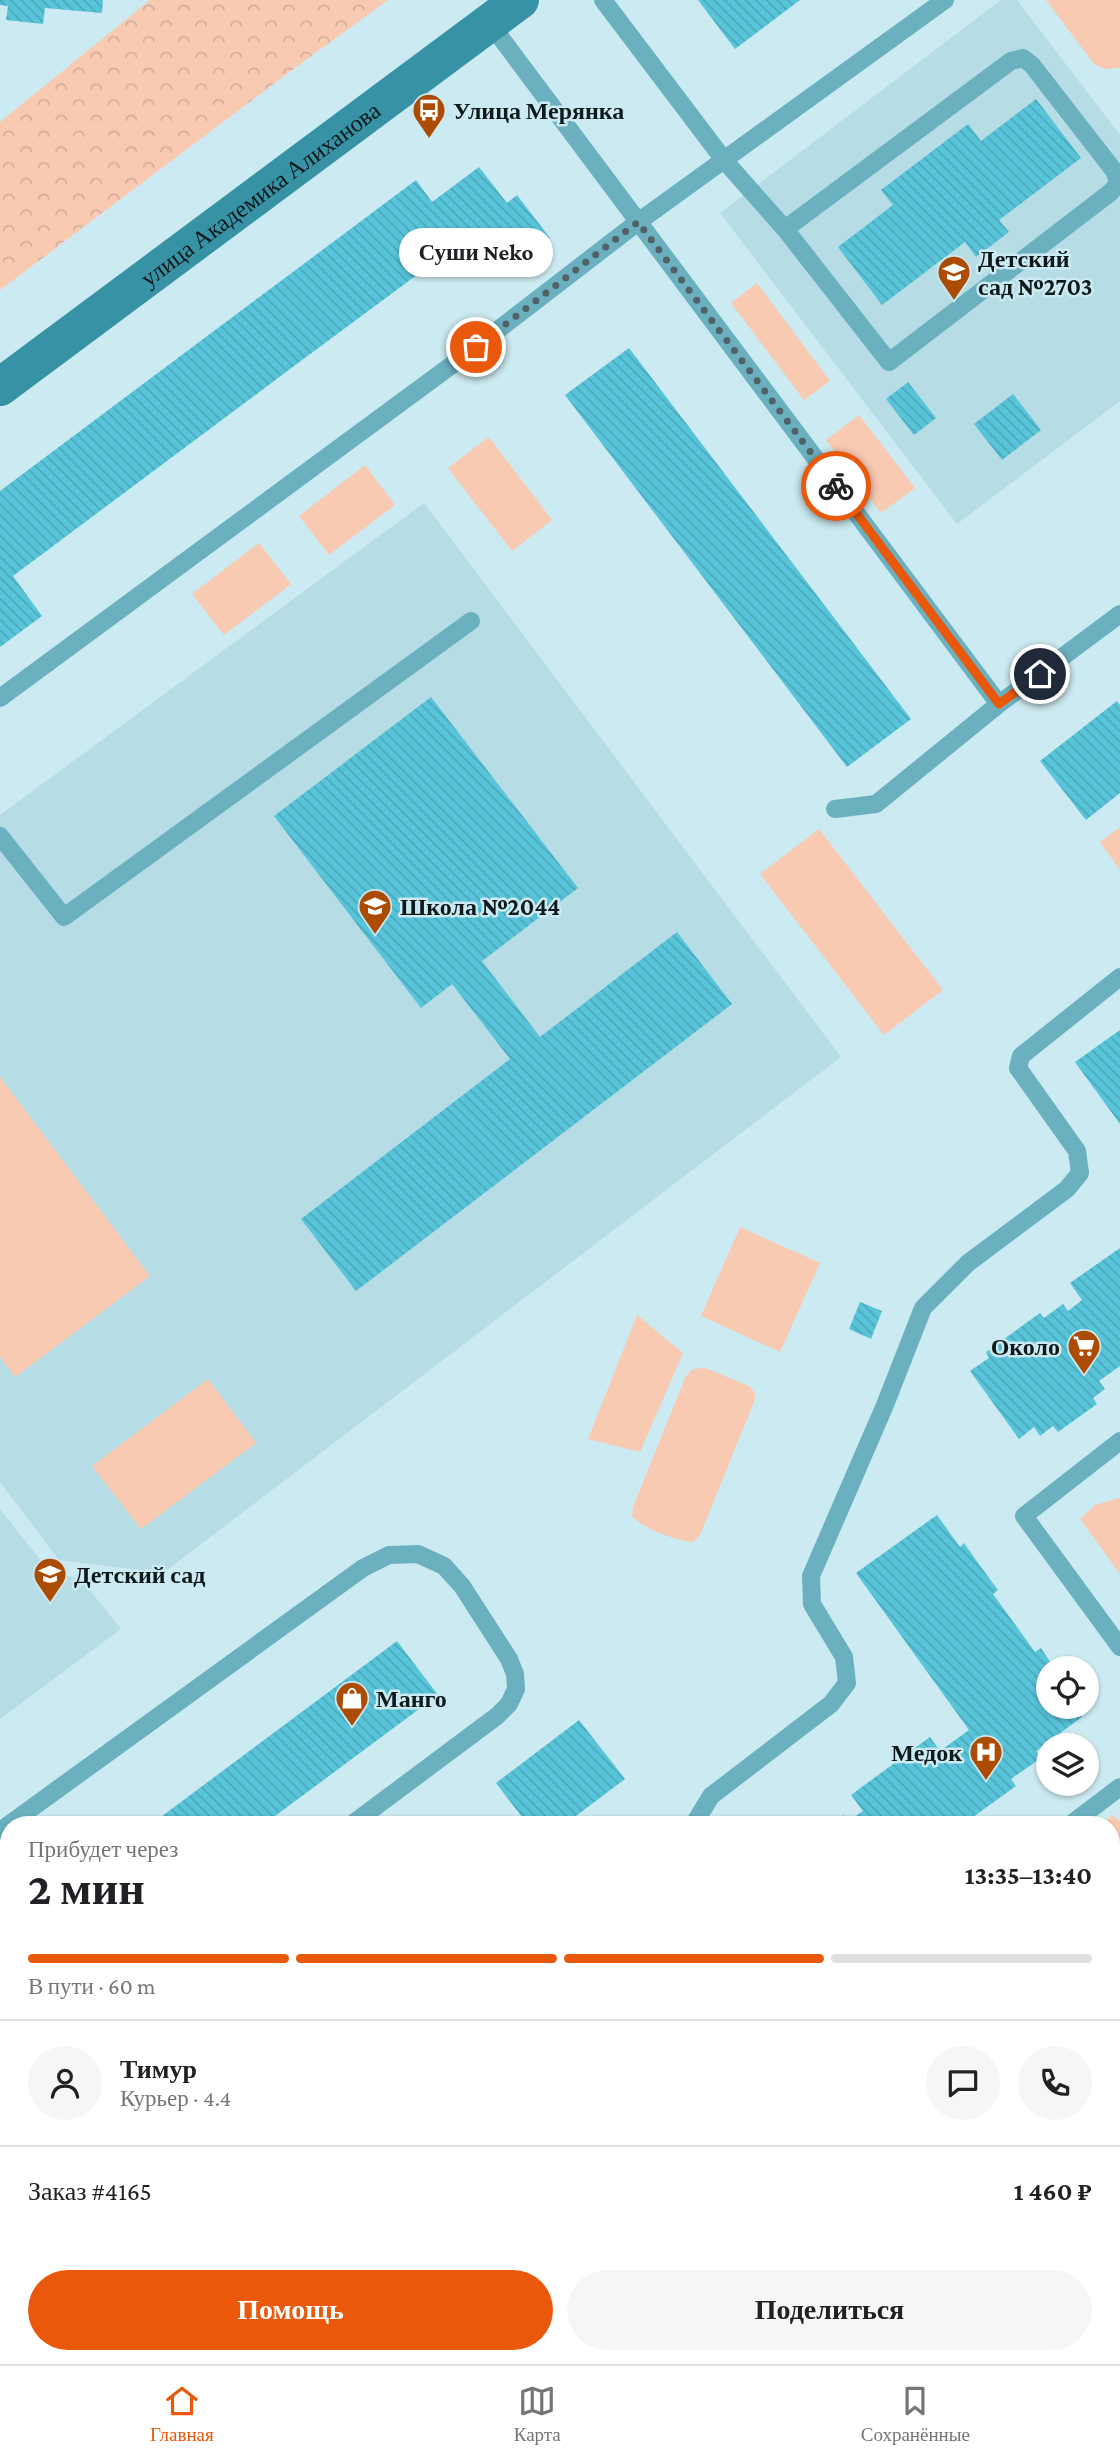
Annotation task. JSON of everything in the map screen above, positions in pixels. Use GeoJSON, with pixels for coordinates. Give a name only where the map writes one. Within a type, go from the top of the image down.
{"type":"FeatureCollection","features":[{"type":"Feature","properties":{"kind":"street","name":"улица Академика Алиханова"},"geometry":{"type":"LineString","coordinates":[[0,387],[520,0]]}},
{"type":"Feature","properties":{"kind":"lane"},"geometry":{"type":"LineString","coordinates":[[603,0],[723,160],[785,229],[889,362],[1111,192],[1118,183],[1115,172],[1032,65],[1023,58],[1011,61],[785,229]]}},
{"type":"Feature","properties":{"kind":"lane"},"geometry":{"type":"LineString","coordinates":[[0,698],[464,356],[638,222],[946,0]]}},
{"type":"Feature","properties":{"kind":"lane"},"geometry":{"type":"LineString","coordinates":[[489,22],[999,704]]}},
{"type":"Feature","properties":{"kind":"lane"},"geometry":{"type":"LineString","coordinates":[[835,809],[876,804],[999,704],[1120,614]]}},
{"type":"Feature","properties":{"kind":"lane"},"geometry":{"type":"LineString","coordinates":[[0,836],[64,918],[471,621]]}},
{"type":"Feature","properties":{"kind":"lane"},"geometry":{"type":"LineString","coordinates":[[699,1816],[711,1796],[831,1704],[847,1683],[844,1657],[812,1604],[811,1576],[885,1405],[923,1308],[968,1263],[1067,1189],[1080,1173],[1077,1152],[1018,1068],[1021,1055],[1120,977]]}},
{"type":"Feature","properties":{"kind":"lane"},"geometry":{"type":"LineString","coordinates":[[1120,1441],[1024,1516],[1120,1647]]}},
{"type":"Feature","properties":{"kind":"lane"},"geometry":{"type":"LineString","coordinates":[[19,1816],[363,1568],[389,1555],[418,1554],[444,1566],[462,1586],[509,1659],[515,1674],[516,1689],[509,1704],[497,1716],[363,1816]]}},
{"type":"Feature","properties":{"kind":"lane"},"geometry":{"type":"LineString","coordinates":[[1082,1816],[1120,1787]]}},
{"type":"Feature","properties":{"kind":"lane"},"geometry":{"type":"LineString","coordinates":[[1092,1816],[1094,1807]]}},
{"type":"Feature","properties":{"kind":"shaded area","name":"Детский сад №2703"},"geometry":{"type":"Polygon","coordinates":[[[1001,0],[1017,0],[1120,135],[1120,401],[957,524],[720,213],[1001,0]]]}},
{"type":"Feature","properties":{"kind":"shaded area","name":"Школа №2044"},"geometry":{"type":"Polygon","coordinates":[[[424,503],[841,1057],[163,1573],[59,1560],[0,1482],[0,815],[424,503]]]}},
{"type":"Feature","properties":{"kind":"shaded area","name":"Детский сад"},"geometry":{"type":"Polygon","coordinates":[[[0,1509],[50,1572],[81,1579],[121,1629],[0,1719],[0,1509]]]}},
{"type":"Feature","properties":{"kind":"green space"},"geometry":{"type":"Polygon","coordinates":[[[150,0],[388,0],[0,290],[0,122],[150,0]]]}},
{"type":"Feature","properties":{"kind":"green space"},"geometry":{"type":"Polygon","coordinates":[[[1046,0],[1120,0],[1120,68],[1104,69],[1094,64],[1046,0]]]}},
{"type":"Feature","properties":{"kind":"green space"},"geometry":{"type":"Polygon","coordinates":[[[757,283],[830,381],[804,400],[731,303],[757,283]]]}},
{"type":"Feature","properties":{"kind":"green space"},"geometry":{"type":"Polygon","coordinates":[[[859,415],[915,488],[881,513],[826,440],[859,415]]]}},
{"type":"Feature","properties":{"kind":"green space"},"geometry":{"type":"Polygon","coordinates":[[[489,437],[552,520],[512,551],[448,468],[489,437]]]}},
{"type":"Feature","properties":{"kind":"green space"},"geometry":{"type":"Polygon","coordinates":[[[365,465],[395,505],[329,555],[299,516],[365,465]]]}},
{"type":"Feature","properties":{"kind":"green space"},"geometry":{"type":"Polygon","coordinates":[[[259,543],[291,584],[224,635],[192,594],[259,543]]]}},
{"type":"Feature","properties":{"kind":"green space"},"geometry":{"type":"Polygon","coordinates":[[[1120,827],[1120,870],[1100,842],[1120,827]]]}},
{"type":"Feature","properties":{"kind":"green space"},"geometry":{"type":"Polygon","coordinates":[[[819,829],[943,990],[884,1035],[760,874],[819,829]]]}},
{"type":"Feature","properties":{"kind":"green space"},"geometry":{"type":"Polygon","coordinates":[[[0,1077],[150,1276],[15,1377],[0,1357],[0,1077]]]}},
{"type":"Feature","properties":{"kind":"green space"},"geometry":{"type":"Polygon","coordinates":[[[740,1227],[820,1263],[780,1352],[701,1316],[740,1227]]]}},
{"type":"Feature","properties":{"kind":"green space"},"geometry":{"type":"Polygon","coordinates":[[[637,1315],[683,1353],[640,1452],[588,1439],[637,1315]]]}},
{"type":"Feature","properties":{"kind":"green space"},"geometry":{"type":"Polygon","coordinates":[[[705,1368],[749,1386],[755,1393],[754,1402],[700,1535],[693,1542],[661,1534],[644,1526],[632,1516],[633,1507],[686,1376],[693,1369],[705,1368]]]}},
{"type":"Feature","properties":{"kind":"green space"},"geometry":{"type":"Polygon","coordinates":[[[208,1379],[256,1443],[141,1529],[92,1466],[208,1379]]]}},
{"type":"Feature","properties":{"kind":"green space"},"geometry":{"type":"Polygon","coordinates":[[[1120,1498],[1120,1574],[1080,1519],[1095,1505],[1120,1498]]]}},
{"type":"Feature","properties":{"kind":"building"},"geometry":{"type":"Polygon","coordinates":[[[0,0],[103,0],[102,13],[45,8],[43,24],[6,20],[8,6],[0,5],[0,0]]]}},
{"type":"Feature","properties":{"kind":"building"},"geometry":{"type":"Polygon","coordinates":[[[698,0],[800,0],[735,49],[698,0]]]}},
{"type":"Feature","properties":{"kind":"building"},"geometry":{"type":"Polygon","coordinates":[[[1036,99],[1081,158],[999,220],[1009,232],[976,257],[965,242],[882,305],[838,247],[893,205],[881,190],[968,124],[981,141],[1036,99]]]}},
{"type":"Feature","properties":{"kind":"building"},"geometry":{"type":"Polygon","coordinates":[[[479,167],[507,203],[517,195],[550,238],[498,276],[468,237],[286,372],[13,576],[42,616],[0,647],[0,491],[416,180],[432,202],[479,167]]]}},
{"type":"Feature","properties":{"kind":"building"},"geometry":{"type":"Polygon","coordinates":[[[629,348],[911,719],[847,767],[565,395],[629,348]]]}},
{"type":"Feature","properties":{"kind":"building"},"geometry":{"type":"Polygon","coordinates":[[[908,382],[936,418],[914,435],[886,399],[908,382]]]}},
{"type":"Feature","properties":{"kind":"building"},"geometry":{"type":"Polygon","coordinates":[[[1013,394],[1041,430],[1002,460],[974,424],[1013,394]]]}},
{"type":"Feature","properties":{"kind":"building"},"geometry":{"type":"Polygon","coordinates":[[[431,697],[578,888],[482,961],[540,1037],[677,932],[732,1004],[356,1291],[301,1219],[510,1059],[452,984],[421,1008],[274,816],[431,697]]]}},
{"type":"Feature","properties":{"kind":"building"},"geometry":{"type":"Polygon","coordinates":[[[1117,701],[1120,705],[1120,793],[1086,820],[1040,761],[1117,701]]]}},
{"type":"Feature","properties":{"kind":"building"},"geometry":{"type":"Polygon","coordinates":[[[1120,1030],[1120,1124],[1075,1062],[1120,1030]]]}},
{"type":"Feature","properties":{"kind":"building"},"geometry":{"type":"Polygon","coordinates":[[[1120,1248],[1120,1366],[1099,1381],[1105,1389],[1093,1398],[1097,1404],[1058,1432],[1053,1426],[1040,1436],[1034,1427],[1019,1439],[970,1371],[989,1358],[986,1352],[1040,1313],[1044,1318],[1063,1304],[1068,1311],[1082,1300],[1070,1283],[1120,1248]]]}},
{"type":"Feature","properties":{"kind":"building"},"geometry":{"type":"Polygon","coordinates":[[[860,1302],[882,1311],[871,1339],[849,1329],[860,1302]]]}},
{"type":"Feature","properties":{"kind":"building"},"geometry":{"type":"Polygon","coordinates":[[[937,1515],[960,1547],[964,1543],[998,1590],[993,1594],[1035,1652],[1041,1648],[1046,1656],[1036,1656],[1036,1719],[1079,1719],[1060,1733],[1036,1733],[1036,1762],[1011,1779],[1016,1786],[975,1816],[856,1816],[863,1811],[851,1795],[930,1737],[940,1751],[969,1730],[856,1573],[937,1515]]]}},
{"type":"Feature","properties":{"kind":"building"},"geometry":{"type":"Polygon","coordinates":[[[397,1641],[438,1695],[275,1816],[162,1816],[397,1641]]]}},
{"type":"Feature","properties":{"kind":"building"},"geometry":{"type":"Polygon","coordinates":[[[579,1720],[625,1779],[576,1816],[521,1816],[496,1783],[579,1720]]]}},
{"type":"Feature","properties":{"kind":"way so far"},"geometry":{"type":"LineString","coordinates":[[476,347],[638,222],[836,486]]}},
{"type":"Feature","properties":{"kind":"place","name":"Улица Мерянка"},"geometry":{"type":"Point","coordinates":[429,140]}},
{"type":"Feature","properties":{"kind":"place","name":"Детский сад №2703"},"geometry":{"type":"Point","coordinates":[954,302]}},
{"type":"Feature","properties":{"kind":"place","name":"Суши Neko"},"geometry":{"type":"Point","coordinates":[476,347]}},
{"type":"Feature","properties":{"kind":"place","name":"Школа №2044"},"geometry":{"type":"Point","coordinates":[375,936]}},
{"type":"Feature","properties":{"kind":"place","name":"Около"},"geometry":{"type":"Point","coordinates":[1084,1376]}},
{"type":"Feature","properties":{"kind":"place","name":"Детский сад"},"geometry":{"type":"Point","coordinates":[50,1604]}},
{"type":"Feature","properties":{"kind":"place","name":"Манго"},"geometry":{"type":"Point","coordinates":[352,1728]}},
{"type":"Feature","properties":{"kind":"place","name":"Медок"},"geometry":{"type":"Point","coordinates":[986,1782]}},
{"type":"Feature","properties":{"kind":"route"},"geometry":{"type":"LineString","coordinates":[[836,486],[999,704],[1040,674]]}}]}
